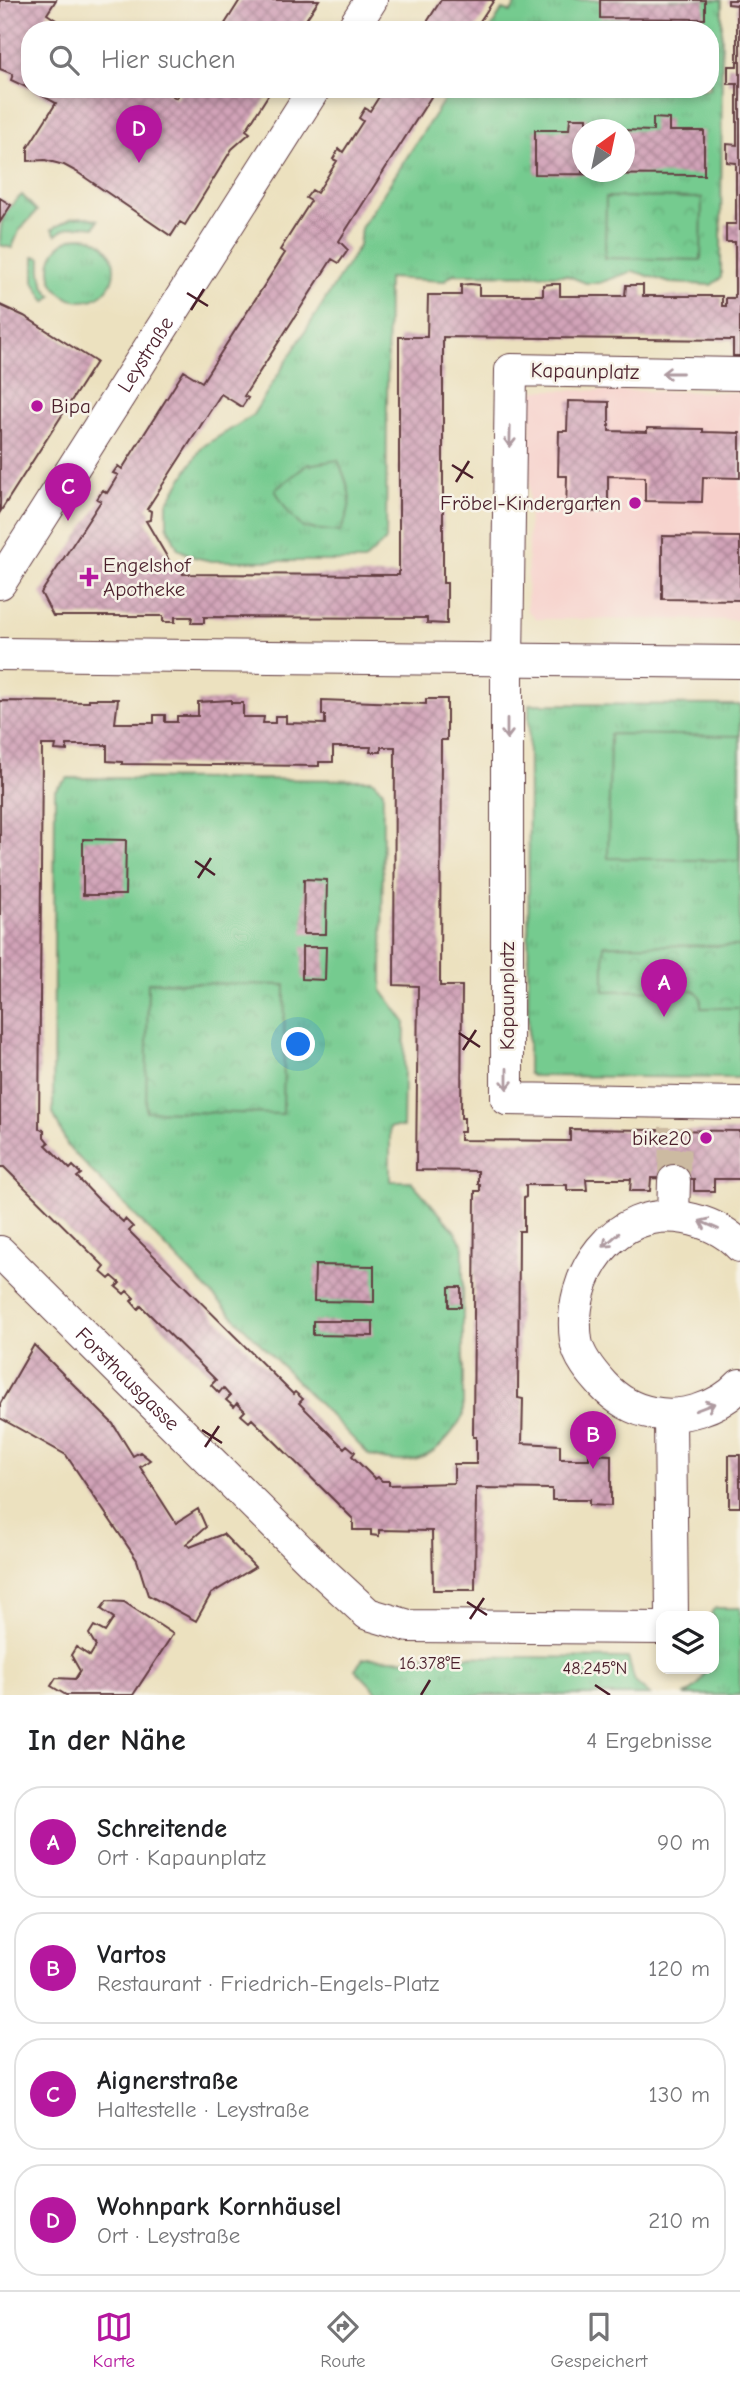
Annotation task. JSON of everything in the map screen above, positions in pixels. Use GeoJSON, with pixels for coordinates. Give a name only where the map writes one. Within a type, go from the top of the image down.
{"type":"FeatureCollection","features":[{"type":"Feature","properties":{"kind":"street"},"geometry":{"type":"LineString","coordinates":[[358,21],[371,0]]}},
{"type":"Feature","properties":{"kind":"street","name":"Leystraße"},"geometry":{"type":"LineString","coordinates":[[0,583],[12,537],[307,98]]}},
{"type":"Feature","properties":{"kind":"street","name":"Kapaunplatz"},"geometry":{"type":"LineString","coordinates":[[740,374],[511,370],[507,661],[507,1099],[676,1115],[740,1103]]}},
{"type":"Feature","properties":{"kind":"street"},"geometry":{"type":"LineString","coordinates":[[0,654],[740,662]]}},
{"type":"Feature","properties":{"kind":"street"},"geometry":{"type":"LineString","coordinates":[[673,1216],[674,1181]]}},
{"type":"Feature","properties":{"kind":"street"},"geometry":{"type":"LineString","coordinates":[[740,1246],[730,1235],[701,1221],[673,1216],[649,1218],[632,1224],[607,1242],[587,1268],[577,1297],[576,1314],[576,1342],[590,1371],[611,1393],[629,1405],[648,1413],[670,1416],[709,1406],[734,1392],[740,1385]]}},
{"type":"Feature","properties":{"kind":"street","name":"Forsthausgasse"},"geometry":{"type":"LineString","coordinates":[[0,1252],[315,1565],[368,1614],[409,1626],[656,1628]]}},
{"type":"Feature","properties":{"kind":"street"},"geometry":{"type":"LineString","coordinates":[[670,1416],[672,1611]]}},
{"type":"Feature","properties":{"kind":"shaded area","name":"Fröbel-Kindergarten"},"geometry":{"type":"Polygon","coordinates":[[[537,390],[740,392],[740,620],[537,619],[527,610],[531,395],[537,390]]]}},
{"type":"Feature","properties":{"kind":"green space"},"geometry":{"type":"Polygon","coordinates":[[[518,0],[722,0],[721,278],[711,285],[670,283],[633,271],[599,283],[586,283],[566,275],[453,274],[444,281],[388,278],[386,540],[364,561],[211,561],[178,549],[167,525],[167,503],[202,447],[252,416],[359,246],[361,228],[445,98],[719,98],[719,21],[495,21],[502,10],[511,12],[518,0]]]}},
{"type":"Feature","properties":{"kind":"green space"},"geometry":{"type":"Polygon","coordinates":[[[22,195],[37,211],[19,231],[12,248],[0,245],[4,217],[10,206],[22,195]]]}},
{"type":"Feature","properties":{"kind":"green space"},"geometry":{"type":"Polygon","coordinates":[[[606,197],[702,198],[701,260],[605,258],[606,197]]]}},
{"type":"Feature","properties":{"kind":"green space"},"geometry":{"type":"Polygon","coordinates":[[[87,217],[98,220],[95,227],[74,227],[56,235],[52,229],[72,218],[87,217]]]}},
{"type":"Feature","properties":{"kind":"green space"},"geometry":{"type":"Polygon","coordinates":[[[76,237],[88,237],[105,246],[112,257],[112,281],[105,292],[88,301],[76,301],[64,296],[55,287],[50,275],[50,263],[55,251],[64,242],[76,237]]]}},
{"type":"Feature","properties":{"kind":"green space"},"geometry":{"type":"Polygon","coordinates":[[[34,256],[41,258],[42,279],[52,296],[46,302],[34,282],[34,256]]]}},
{"type":"Feature","properties":{"kind":"green space"},"geometry":{"type":"Polygon","coordinates":[[[338,460],[346,480],[350,503],[340,532],[303,528],[288,512],[275,490],[307,465],[338,460]]]}},
{"type":"Feature","properties":{"kind":"green space"},"geometry":{"type":"Polygon","coordinates":[[[529,704],[740,705],[740,1078],[532,1076],[528,1073],[529,704]]]}},
{"type":"Feature","properties":{"kind":"green space"},"geometry":{"type":"Polygon","coordinates":[[[610,734],[740,736],[739,861],[608,858],[610,734]]]}},
{"type":"Feature","properties":{"kind":"green space"},"geometry":{"type":"Polygon","coordinates":[[[68,778],[372,780],[383,791],[382,990],[405,1022],[403,1127],[390,1127],[390,1181],[411,1181],[454,1230],[463,1245],[463,1416],[445,1441],[424,1456],[400,1461],[369,1455],[68,1147],[53,1113],[55,790],[68,778]]]}},
{"type":"Feature","properties":{"kind":"green space"},"geometry":{"type":"Polygon","coordinates":[[[604,945],[740,946],[740,1008],[701,1008],[700,996],[694,990],[604,991],[604,945]]]}},
{"type":"Feature","properties":{"kind":"green space"},"geometry":{"type":"Polygon","coordinates":[[[148,982],[285,985],[283,1114],[146,1111],[148,982]]]}},
{"type":"Feature","properties":{"kind":"green space"},"geometry":{"type":"Polygon","coordinates":[[[716,1608],[740,1608],[740,1695],[684,1695],[698,1685],[704,1674],[719,1674],[719,1611],[712,1611],[716,1608]]]}},
{"type":"Feature","properties":{"kind":"green space"},"geometry":{"type":"Polygon","coordinates":[[[419,1656],[628,1658],[635,1682],[650,1695],[380,1695],[355,1669],[363,1659],[412,1660],[419,1656]]]}},
{"type":"Feature","properties":{"kind":"building"},"geometry":{"type":"Polygon","coordinates":[[[0,0],[56,0],[47,14],[58,21],[21,21],[21,85],[11,80],[13,74],[0,69],[0,0]]]}},
{"type":"Feature","properties":{"kind":"building"},"geometry":{"type":"Polygon","coordinates":[[[240,0],[319,0],[305,21],[227,21],[240,0]]]}},
{"type":"Feature","properties":{"kind":"building"},"geometry":{"type":"Polygon","coordinates":[[[441,0],[494,0],[480,21],[428,21],[441,0]]]}},
{"type":"Feature","properties":{"kind":"building"},"geometry":{"type":"Polygon","coordinates":[[[600,0],[705,0],[705,19],[600,18],[600,0]]]}},
{"type":"Feature","properties":{"kind":"building"},"geometry":{"type":"Polygon","coordinates":[[[728,0],[740,0],[740,356],[733,356],[733,340],[443,337],[443,583],[447,583],[447,624],[427,623],[427,618],[204,617],[204,623],[191,623],[192,617],[175,617],[175,622],[163,622],[163,616],[53,616],[41,593],[101,501],[97,499],[103,490],[107,493],[118,475],[113,473],[118,466],[122,469],[184,371],[202,382],[285,253],[280,250],[311,201],[306,198],[312,190],[317,193],[337,161],[333,159],[339,149],[343,152],[363,121],[359,118],[365,108],[370,111],[378,98],[430,98],[339,241],[348,250],[339,263],[332,259],[244,396],[248,398],[242,407],[221,394],[147,509],[151,511],[150,520],[146,521],[173,567],[176,565],[184,570],[183,574],[399,575],[399,337],[427,337],[428,295],[461,295],[461,285],[470,284],[479,285],[479,295],[543,295],[543,285],[560,284],[560,296],[625,296],[626,285],[643,285],[643,296],[722,296],[722,306],[726,306],[726,298],[735,298],[735,242],[726,242],[726,224],[736,224],[736,163],[727,162],[727,144],[737,145],[737,84],[728,84],[728,66],[737,66],[737,5],[728,4],[728,0]]]}},
{"type":"Feature","properties":{"kind":"building"},"geometry":{"type":"Polygon","coordinates":[[[47,98],[266,98],[246,130],[250,133],[232,149],[185,225],[180,222],[171,236],[64,165],[45,160],[28,161],[28,147],[56,103],[47,98]]]}},
{"type":"Feature","properties":{"kind":"building"},"geometry":{"type":"Polygon","coordinates":[[[570,118],[587,118],[572,119],[572,174],[535,174],[535,130],[569,130],[570,118]]]}},
{"type":"Feature","properties":{"kind":"building"},"geometry":{"type":"Polygon","coordinates":[[[653,118],[669,119],[669,131],[704,131],[704,175],[635,175],[635,130],[653,131],[653,118]]]}},
{"type":"Feature","properties":{"kind":"building"},"geometry":{"type":"Polygon","coordinates":[[[0,198],[11,205],[0,222],[0,198]]]}},
{"type":"Feature","properties":{"kind":"building"},"geometry":{"type":"Polygon","coordinates":[[[0,305],[24,316],[96,362],[0,512],[0,305]]]}},
{"type":"Feature","properties":{"kind":"building"},"geometry":{"type":"Polygon","coordinates":[[[568,401],[609,402],[609,431],[647,432],[647,428],[740,433],[740,478],[703,477],[702,502],[645,501],[645,477],[608,476],[608,512],[566,511],[567,476],[558,476],[559,431],[567,431],[568,401]]]}},
{"type":"Feature","properties":{"kind":"building"},"geometry":{"type":"Polygon","coordinates":[[[662,536],[740,537],[740,600],[662,599],[662,536]]]}},
{"type":"Feature","properties":{"kind":"building"},"geometry":{"type":"Polygon","coordinates":[[[89,699],[118,699],[115,723],[154,723],[154,715],[165,715],[165,722],[177,722],[177,716],[198,716],[198,702],[231,700],[231,703],[243,703],[243,717],[264,717],[263,723],[275,723],[275,716],[286,716],[286,723],[325,724],[322,700],[426,704],[426,699],[447,699],[447,740],[441,740],[440,986],[462,986],[461,1118],[464,1118],[464,1132],[460,1132],[460,1140],[570,1141],[570,1129],[740,1131],[740,1179],[714,1179],[714,1191],[694,1191],[694,1179],[651,1178],[650,1191],[630,1191],[631,1179],[586,1179],[587,1190],[567,1190],[567,1185],[526,1185],[524,1231],[519,1231],[518,1398],[523,1399],[522,1443],[560,1445],[560,1459],[589,1459],[589,1454],[611,1455],[611,1506],[589,1505],[589,1500],[552,1500],[552,1489],[476,1488],[475,1590],[433,1590],[432,1531],[379,1530],[379,1536],[371,1535],[371,1530],[353,1530],[353,1519],[252,1419],[249,1422],[241,1415],[245,1411],[237,1403],[234,1407],[226,1400],[230,1396],[223,1388],[219,1393],[211,1385],[216,1380],[141,1306],[138,1309],[131,1301],[134,1298],[127,1291],[124,1294],[116,1287],[120,1283],[101,1272],[105,1267],[4,1167],[0,1167],[0,701],[89,702],[89,699]],[[42,745],[39,1129],[44,1130],[44,1137],[49,1143],[46,1145],[70,1169],[73,1166],[81,1174],[77,1177],[99,1200],[123,1222],[125,1219],[133,1227],[129,1231],[293,1394],[295,1392],[303,1399],[299,1403],[344,1448],[347,1445],[355,1452],[352,1456],[375,1479],[378,1477],[382,1481],[389,1481],[389,1485],[454,1483],[454,1464],[476,1464],[476,1437],[473,1437],[475,1191],[480,1191],[480,1184],[478,1171],[416,1170],[418,986],[394,985],[395,747],[381,747],[381,752],[370,752],[371,747],[333,747],[333,762],[319,762],[319,766],[122,764],[107,761],[107,745],[67,745],[67,751],[55,750],[56,745],[42,745]]]}},
{"type":"Feature","properties":{"kind":"building"},"geometry":{"type":"Polygon","coordinates":[[[83,839],[126,840],[125,895],[83,895],[83,839]]]}},
{"type":"Feature","properties":{"kind":"building"},"geometry":{"type":"Polygon","coordinates":[[[304,879],[327,880],[326,934],[303,934],[304,879]]]}},
{"type":"Feature","properties":{"kind":"building"},"geometry":{"type":"Polygon","coordinates":[[[302,947],[326,947],[325,980],[302,979],[302,947]]]}},
{"type":"Feature","properties":{"kind":"building"},"geometry":{"type":"Polygon","coordinates":[[[315,1265],[374,1266],[374,1302],[314,1301],[315,1265]]]}},
{"type":"Feature","properties":{"kind":"building"},"geometry":{"type":"Polygon","coordinates":[[[449,1287],[461,1287],[461,1307],[449,1307],[449,1287]]]}},
{"type":"Feature","properties":{"kind":"building"},"geometry":{"type":"Polygon","coordinates":[[[313,1321],[373,1321],[373,1336],[313,1335],[313,1321]]]}},
{"type":"Feature","properties":{"kind":"building"},"geometry":{"type":"Polygon","coordinates":[[[34,1345],[113,1424],[133,1456],[140,1452],[150,1460],[140,1467],[176,1523],[198,1509],[206,1527],[186,1544],[190,1547],[223,1534],[255,1567],[211,1594],[196,1621],[148,1595],[137,1560],[66,1455],[0,1418],[0,1404],[34,1345]]]}},
{"type":"Feature","properties":{"kind":"building"},"geometry":{"type":"Polygon","coordinates":[[[729,1455],[740,1455],[740,1507],[729,1507],[729,1455]]]}},
{"type":"Feature","properties":{"kind":"building"},"geometry":{"type":"Polygon","coordinates":[[[107,1601],[124,1602],[173,1634],[133,1695],[66,1695],[51,1686],[56,1678],[75,1679],[80,1671],[71,1655],[76,1647],[90,1656],[96,1646],[89,1634],[94,1626],[105,1632],[114,1618],[101,1609],[107,1601]]]}},
{"type":"Feature","properties":{"kind":"tunnel"},"geometry":{"type":"LineString","coordinates":[[674,1181],[675,1127]]}},
{"type":"Feature","properties":{"kind":"place","name":"Wohnpark Kornhäusel"},"geometry":{"type":"Point","coordinates":[139,163]}},
{"type":"Feature","properties":{"kind":"place","name":"Bipa"},"geometry":{"type":"Point","coordinates":[37,406]}},
{"type":"Feature","properties":{"kind":"place","name":"Fröbel-Kindergarten"},"geometry":{"type":"Point","coordinates":[635,503]}},
{"type":"Feature","properties":{"kind":"place","name":"Aignerstraße"},"geometry":{"type":"Point","coordinates":[68,521]}},
{"type":"Feature","properties":{"kind":"place","name":"Engelshof Apotheke"},"geometry":{"type":"Point","coordinates":[89,577]}},
{"type":"Feature","properties":{"kind":"place","name":"Schreitende"},"geometry":{"type":"Point","coordinates":[664,1017]}},
{"type":"Feature","properties":{"kind":"place","name":"bike20"},"geometry":{"type":"Point","coordinates":[706,1138]}},
{"type":"Feature","properties":{"kind":"place","name":"Vartos"},"geometry":{"type":"Point","coordinates":[593,1469]}}]}
